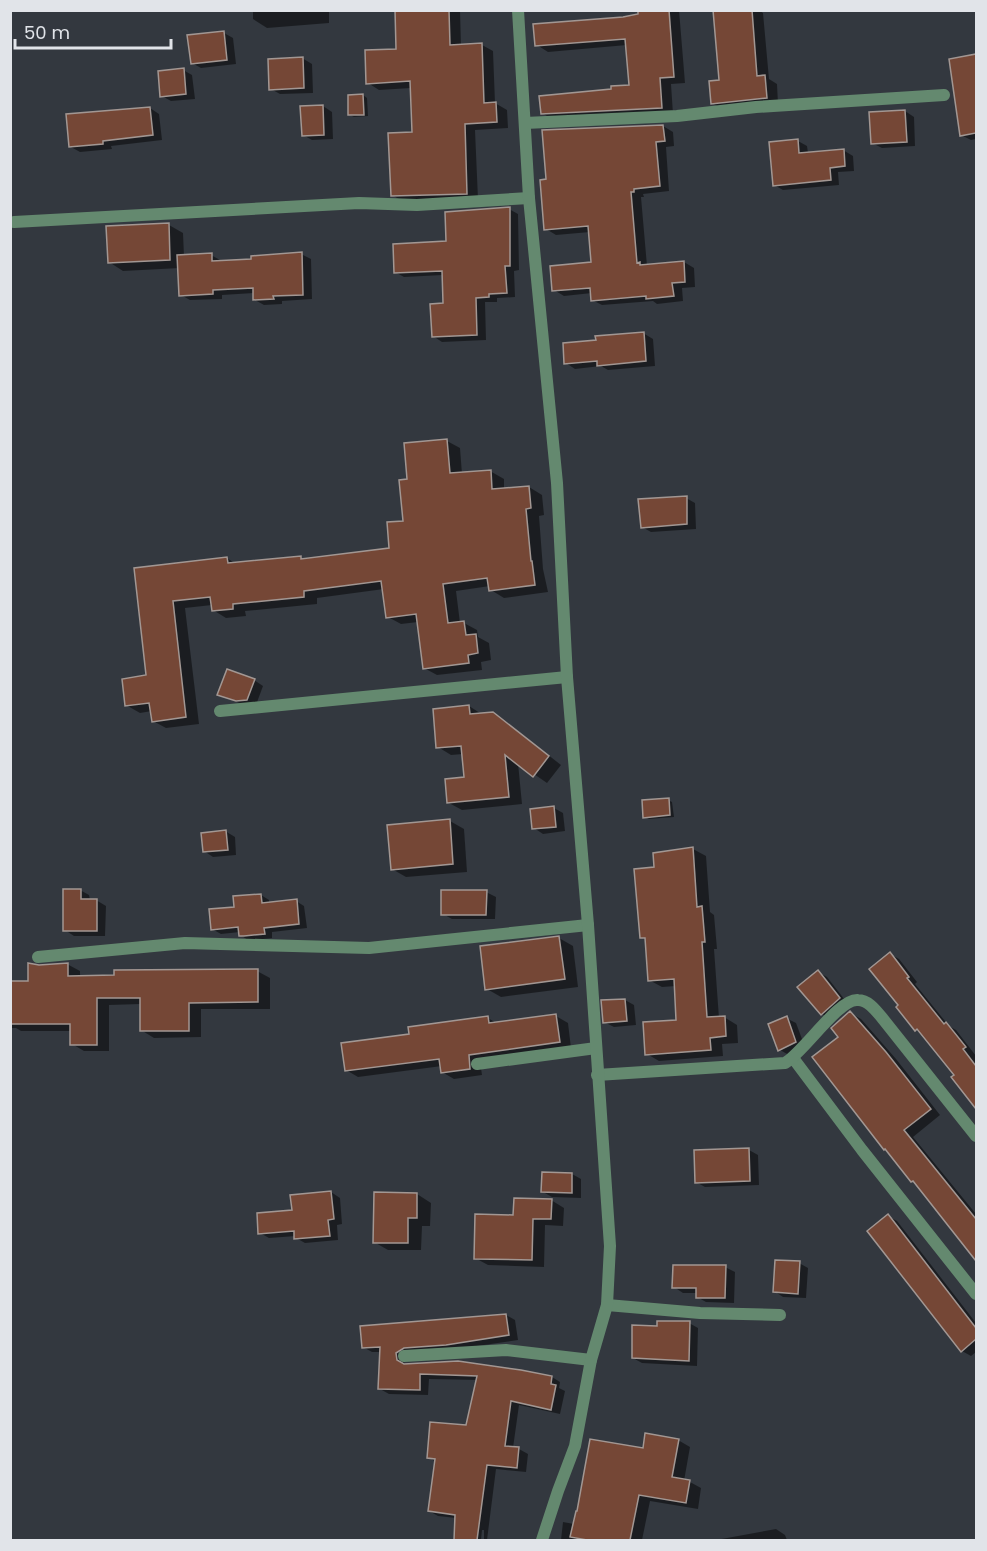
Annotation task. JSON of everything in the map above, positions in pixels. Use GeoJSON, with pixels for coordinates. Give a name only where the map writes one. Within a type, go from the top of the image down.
{"type":"FeatureCollection","features":[{"type":"Feature","properties":{"kind":"street"},"geometry":{"type":"LineString","coordinates":[[518,10],[529,198],[557,483],[567,676],[588,926],[610,1246],[607,1305],[591,1360],[575,1446],[543,1540]]}},
{"type":"Feature","properties":{"kind":"street"},"geometry":{"type":"LineString","coordinates":[[525,123],[677,116],[756,107],[944,95]]}},
{"type":"Feature","properties":{"kind":"street"},"geometry":{"type":"LineString","coordinates":[[14,222],[359,203],[417,205],[529,198]]}},
{"type":"Feature","properties":{"kind":"street"},"geometry":{"type":"LineString","coordinates":[[220,711],[567,676]]}},
{"type":"Feature","properties":{"kind":"street"},"geometry":{"type":"LineString","coordinates":[[38,957],[185,942],[369,948],[588,926]]}},
{"type":"Feature","properties":{"kind":"street"},"geometry":{"type":"LineString","coordinates":[[597,1075],[785,1063],[793,1058],[808,1040],[849,1001],[859,999],[869,1003],[976,1136]]}},
{"type":"Feature","properties":{"kind":"street"},"geometry":{"type":"LineString","coordinates":[[477,1064],[596,1048]]}},
{"type":"Feature","properties":{"kind":"street"},"geometry":{"type":"LineString","coordinates":[[793,1058],[862,1150],[976,1294]]}},
{"type":"Feature","properties":{"kind":"street"},"geometry":{"type":"LineString","coordinates":[[607,1305],[700,1313],[780,1315]]}},
{"type":"Feature","properties":{"kind":"street"},"geometry":{"type":"LineString","coordinates":[[404,1356],[506,1350],[591,1360]]}},
{"type":"Feature","properties":{"kind":"building"},"geometry":{"type":"Polygon","coordinates":[[[395,10],[449,10],[450,45],[482,43],[484,103],[496,102],[497,122],[465,124],[467,194],[391,196],[388,133],[412,132],[410,81],[366,84],[365,50],[396,49],[395,10]]]}},
{"type":"Feature","properties":{"kind":"building"},"geometry":{"type":"Polygon","coordinates":[[[638,10],[669,10],[674,77],[660,78],[662,108],[541,114],[539,96],[629,85],[625,39],[535,46],[533,24],[623,17],[638,14],[638,10]]]}},
{"type":"Feature","properties":{"kind":"building"},"geometry":{"type":"Polygon","coordinates":[[[713,10],[752,10],[757,76],[765,75],[767,98],[711,104],[709,81],[719,80],[713,10]]]}},
{"type":"Feature","properties":{"kind":"building"},"geometry":{"type":"Polygon","coordinates":[[[224,31],[227,60],[191,64],[187,35],[224,31]]]}},
{"type":"Feature","properties":{"kind":"building"},"geometry":{"type":"Polygon","coordinates":[[[976,54],[976,133],[960,136],[949,59],[976,54]]]}},
{"type":"Feature","properties":{"kind":"building"},"geometry":{"type":"Polygon","coordinates":[[[303,57],[304,88],[269,90],[268,59],[303,57]]]}},
{"type":"Feature","properties":{"kind":"building"},"geometry":{"type":"Polygon","coordinates":[[[184,68],[186,94],[160,97],[158,71],[184,68]]]}},
{"type":"Feature","properties":{"kind":"building"},"geometry":{"type":"Polygon","coordinates":[[[363,94],[364,115],[348,115],[348,95],[363,94]]]}},
{"type":"Feature","properties":{"kind":"building"},"geometry":{"type":"Polygon","coordinates":[[[323,105],[324,135],[302,136],[300,106],[323,105]]]}},
{"type":"Feature","properties":{"kind":"building"},"geometry":{"type":"Polygon","coordinates":[[[150,107],[153,135],[103,141],[103,144],[69,147],[66,114],[150,107]]]}},
{"type":"Feature","properties":{"kind":"building"},"geometry":{"type":"Polygon","coordinates":[[[905,110],[907,142],[871,144],[869,112],[905,110]]]}},
{"type":"Feature","properties":{"kind":"building"},"geometry":{"type":"Polygon","coordinates":[[[663,125],[665,141],[656,142],[660,186],[634,189],[634,192],[631,192],[637,263],[640,262],[640,265],[684,261],[685,282],[672,283],[674,296],[646,299],[646,296],[591,301],[590,288],[552,291],[550,266],[591,262],[588,226],[544,230],[540,180],[546,179],[542,130],[663,125]]]}},
{"type":"Feature","properties":{"kind":"building"},"geometry":{"type":"Polygon","coordinates":[[[798,139],[799,153],[844,149],[845,166],[830,168],[831,180],[773,186],[769,142],[798,139]]]}},
{"type":"Feature","properties":{"kind":"building"},"geometry":{"type":"Polygon","coordinates":[[[510,207],[510,266],[505,266],[507,293],[489,294],[489,297],[476,298],[477,335],[432,337],[430,304],[443,303],[442,271],[394,273],[393,244],[446,241],[445,212],[510,207]]]}},
{"type":"Feature","properties":{"kind":"building"},"geometry":{"type":"Polygon","coordinates":[[[169,223],[170,260],[108,263],[106,226],[169,223]]]}},
{"type":"Feature","properties":{"kind":"building"},"geometry":{"type":"Polygon","coordinates":[[[302,252],[303,295],[273,296],[274,299],[253,300],[253,288],[213,290],[213,294],[179,296],[177,255],[212,253],[212,261],[251,259],[251,256],[302,252]]]}},
{"type":"Feature","properties":{"kind":"building"},"geometry":{"type":"Polygon","coordinates":[[[644,332],[646,361],[597,366],[597,361],[564,364],[563,343],[596,340],[595,336],[644,332]]]}},
{"type":"Feature","properties":{"kind":"building"},"geometry":{"type":"Polygon","coordinates":[[[447,439],[450,473],[491,470],[492,489],[529,486],[531,508],[526,509],[535,585],[489,591],[487,578],[443,584],[448,623],[464,621],[466,635],[476,634],[478,653],[468,655],[469,663],[423,669],[416,614],[386,618],[381,581],[304,591],[304,597],[233,604],[233,609],[212,611],[210,597],[173,601],[186,717],[152,722],[149,703],[125,706],[122,679],[146,675],[134,568],[227,557],[228,563],[301,556],[301,559],[389,548],[387,522],[403,521],[399,480],[407,479],[404,443],[447,439]]]}},
{"type":"Feature","properties":{"kind":"building"},"geometry":{"type":"Polygon","coordinates":[[[687,496],[687,524],[641,528],[638,499],[687,496]]]}},
{"type":"Feature","properties":{"kind":"building"},"geometry":{"type":"Polygon","coordinates":[[[227,669],[255,679],[247,700],[236,701],[217,695],[227,669]]]}},
{"type":"Feature","properties":{"kind":"building"},"geometry":{"type":"Polygon","coordinates":[[[469,705],[470,714],[493,712],[549,756],[533,777],[505,755],[509,797],[447,803],[445,779],[464,777],[461,746],[436,748],[433,709],[469,705]]]}},
{"type":"Feature","properties":{"kind":"building"},"geometry":{"type":"Polygon","coordinates":[[[669,798],[670,815],[643,818],[642,800],[669,798]]]}},
{"type":"Feature","properties":{"kind":"building"},"geometry":{"type":"Polygon","coordinates":[[[554,806],[556,827],[532,829],[530,809],[554,806]]]}},
{"type":"Feature","properties":{"kind":"building"},"geometry":{"type":"Polygon","coordinates":[[[450,819],[453,864],[391,870],[387,825],[450,819]]]}},
{"type":"Feature","properties":{"kind":"building"},"geometry":{"type":"Polygon","coordinates":[[[226,830],[228,850],[203,852],[201,833],[226,830]]]}},
{"type":"Feature","properties":{"kind":"building"},"geometry":{"type":"Polygon","coordinates":[[[693,847],[697,907],[702,906],[705,942],[702,942],[707,1017],[725,1016],[726,1036],[710,1038],[711,1050],[645,1055],[643,1022],[676,1020],[674,979],[648,981],[645,938],[640,938],[634,869],[654,867],[653,853],[693,847]]]}},
{"type":"Feature","properties":{"kind":"building"},"geometry":{"type":"Polygon","coordinates":[[[63,889],[81,889],[81,899],[97,899],[97,931],[63,931],[63,889]]]}},
{"type":"Feature","properties":{"kind":"building"},"geometry":{"type":"Polygon","coordinates":[[[441,890],[487,890],[486,915],[441,915],[441,890]]]}},
{"type":"Feature","properties":{"kind":"building"},"geometry":{"type":"Polygon","coordinates":[[[261,894],[262,903],[297,899],[299,924],[264,928],[265,934],[244,936],[239,936],[238,927],[211,930],[209,909],[234,907],[233,896],[261,894]]]}},
{"type":"Feature","properties":{"kind":"building"},"geometry":{"type":"Polygon","coordinates":[[[559,936],[565,979],[485,990],[480,946],[559,936]]]}},
{"type":"Feature","properties":{"kind":"building"},"geometry":{"type":"Polygon","coordinates":[[[890,952],[909,977],[907,978],[966,1047],[963,1049],[976,1066],[976,1109],[951,1077],[954,1075],[917,1029],[915,1031],[896,1007],[898,1005],[869,969],[890,952]]]}},
{"type":"Feature","properties":{"kind":"building"},"geometry":{"type":"Polygon","coordinates":[[[28,963],[39,965],[68,963],[68,976],[114,975],[114,970],[258,969],[258,1002],[189,1003],[189,1031],[140,1031],[140,998],[97,998],[97,1045],[70,1045],[70,1024],[10,1024],[10,981],[28,981],[28,963]]]}},
{"type":"Feature","properties":{"kind":"building"},"geometry":{"type":"Polygon","coordinates":[[[818,970],[840,998],[821,1015],[797,987],[818,970]]]}},
{"type":"Feature","properties":{"kind":"building"},"geometry":{"type":"Polygon","coordinates":[[[625,999],[627,1021],[603,1023],[601,1000],[625,999]]]}},
{"type":"Feature","properties":{"kind":"building"},"geometry":{"type":"Polygon","coordinates":[[[850,1011],[931,1109],[904,1130],[976,1219],[976,1261],[913,1181],[911,1182],[884,1150],[812,1057],[838,1037],[831,1028],[850,1011]]]}},
{"type":"Feature","properties":{"kind":"building"},"geometry":{"type":"Polygon","coordinates":[[[556,1014],[560,1042],[469,1055],[470,1069],[441,1073],[439,1059],[345,1071],[341,1043],[409,1034],[408,1027],[488,1016],[489,1023],[556,1014]]]}},
{"type":"Feature","properties":{"kind":"building"},"geometry":{"type":"Polygon","coordinates":[[[787,1016],[796,1042],[778,1051],[768,1024],[787,1016]]]}},
{"type":"Feature","properties":{"kind":"building"},"geometry":{"type":"Polygon","coordinates":[[[749,1148],[750,1181],[695,1183],[694,1150],[749,1148]]]}},
{"type":"Feature","properties":{"kind":"building"},"geometry":{"type":"Polygon","coordinates":[[[542,1172],[572,1173],[572,1193],[541,1192],[542,1172]]]}},
{"type":"Feature","properties":{"kind":"building"},"geometry":{"type":"Polygon","coordinates":[[[331,1191],[334,1219],[328,1220],[330,1236],[294,1239],[294,1231],[258,1234],[257,1213],[292,1210],[290,1195],[331,1191]]]}},
{"type":"Feature","properties":{"kind":"building"},"geometry":{"type":"Polygon","coordinates":[[[374,1192],[417,1193],[417,1218],[408,1218],[408,1243],[373,1243],[374,1192]]]}},
{"type":"Feature","properties":{"kind":"building"},"geometry":{"type":"Polygon","coordinates":[[[514,1198],[552,1199],[551,1219],[533,1219],[532,1260],[474,1259],[475,1214],[513,1215],[514,1198]]]}},
{"type":"Feature","properties":{"kind":"building"},"geometry":{"type":"Polygon","coordinates":[[[888,1214],[976,1328],[976,1339],[961,1352],[867,1231],[888,1214]]]}},
{"type":"Feature","properties":{"kind":"building"},"geometry":{"type":"Polygon","coordinates":[[[775,1260],[800,1261],[798,1294],[773,1292],[775,1260]]]}},
{"type":"Feature","properties":{"kind":"building"},"geometry":{"type":"Polygon","coordinates":[[[673,1265],[726,1265],[725,1298],[696,1298],[696,1288],[672,1288],[673,1265]]]}},
{"type":"Feature","properties":{"kind":"building"},"geometry":{"type":"Polygon","coordinates":[[[506,1314],[509,1335],[446,1345],[404,1348],[396,1353],[397,1360],[404,1364],[458,1361],[552,1376],[551,1384],[556,1385],[551,1410],[511,1401],[505,1446],[519,1447],[517,1468],[487,1465],[477,1540],[454,1540],[455,1515],[428,1511],[435,1459],[427,1458],[430,1422],[466,1425],[477,1376],[420,1374],[420,1390],[378,1389],[380,1347],[362,1348],[360,1326],[506,1314]]]}},
{"type":"Feature","properties":{"kind":"building"},"geometry":{"type":"Polygon","coordinates":[[[657,1321],[690,1321],[689,1361],[632,1358],[632,1325],[657,1326],[657,1321]]]}},
{"type":"Feature","properties":{"kind":"building"},"geometry":{"type":"Polygon","coordinates":[[[645,1433],[679,1439],[672,1477],[690,1480],[686,1503],[639,1495],[630,1540],[587,1540],[570,1537],[590,1439],[643,1448],[645,1433]]]}}]}
